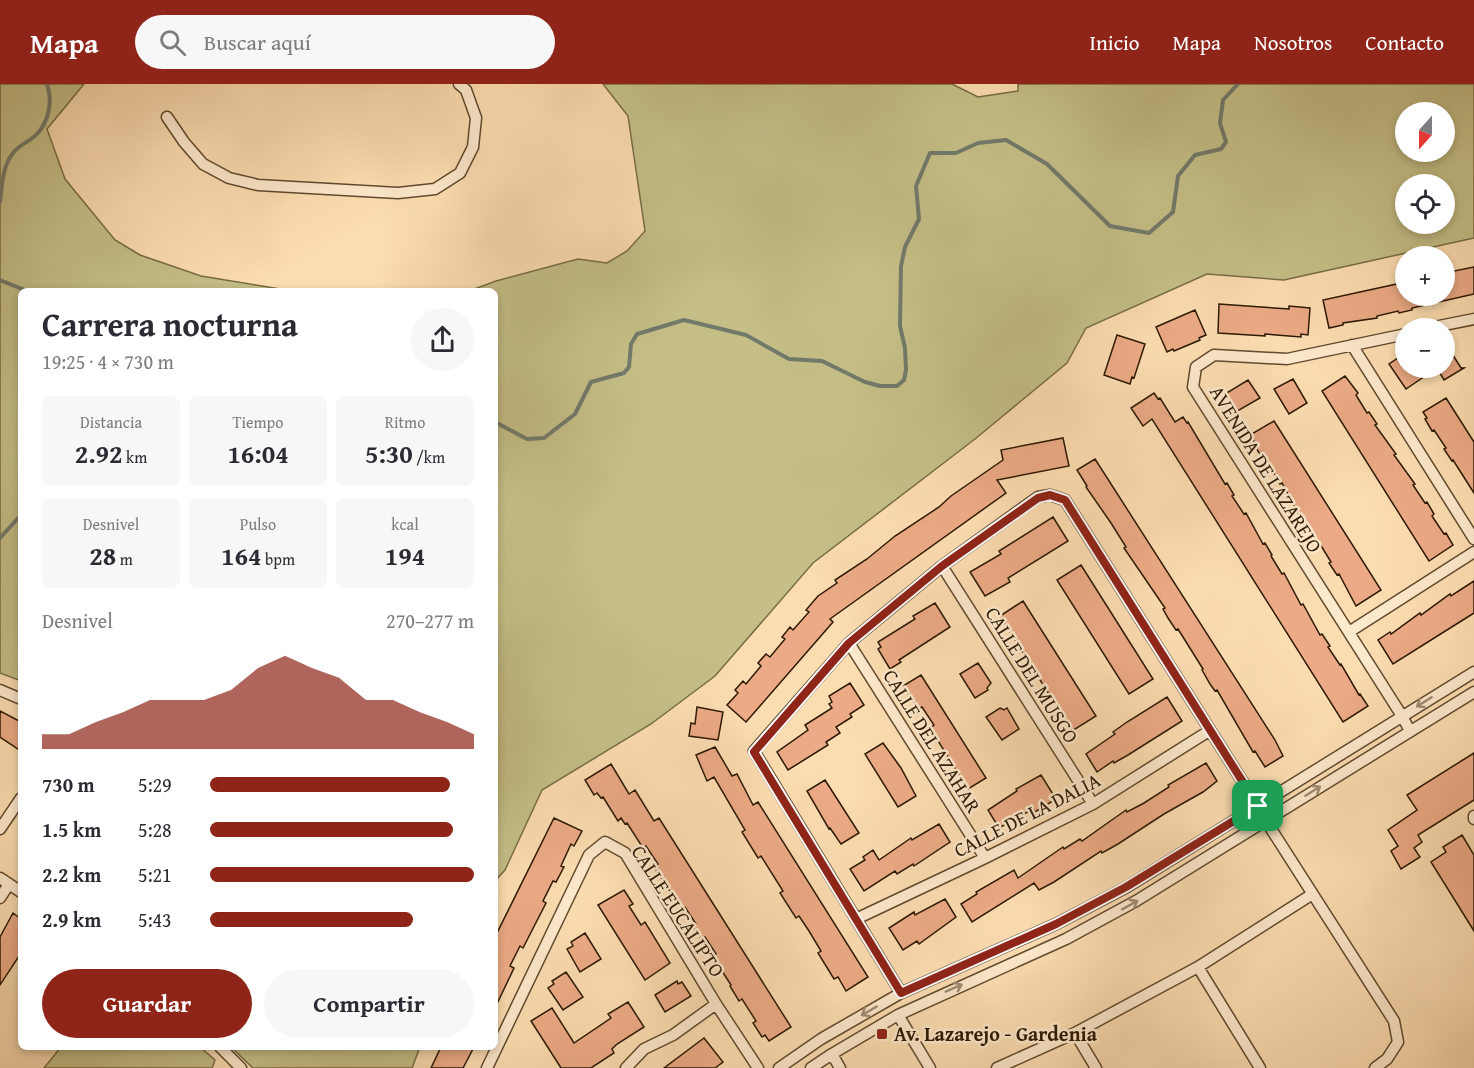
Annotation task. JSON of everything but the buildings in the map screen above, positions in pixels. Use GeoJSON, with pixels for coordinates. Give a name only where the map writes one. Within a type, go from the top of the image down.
{"type":"FeatureCollection","features":[{"type":"Feature","properties":{"kind":"street"},"geometry":{"type":"LineString","coordinates":[[167,117],[203,164],[229,178],[258,185],[398,194],[435,189],[460,173],[473,147],[476,118],[466,90],[459,84]]}},
{"type":"Feature","properties":{"kind":"street"},"geometry":{"type":"LineString","coordinates":[[1455,323],[1474,319]]}},
{"type":"Feature","properties":{"kind":"street","name":"AVENIDA DE LAZAREJO"},"geometry":{"type":"LineString","coordinates":[[1395,336],[1287,359],[1215,355],[1196,367],[1193,387],[1410,731]]}},
{"type":"Feature","properties":{"kind":"street"},"geometry":{"type":"LineString","coordinates":[[1352,345],[1474,539]]}},
{"type":"Feature","properties":{"kind":"street"},"geometry":{"type":"LineString","coordinates":[[901,993],[754,752],[849,643],[942,566],[1038,498],[1050,495],[1065,500],[1258,806]]}},
{"type":"Feature","properties":{"kind":"street"},"geometry":{"type":"LineString","coordinates":[[1349,632],[1474,552]]}},
{"type":"Feature","properties":{"kind":"street","name":"CALLE DEL MUSGO"},"geometry":{"type":"LineString","coordinates":[[942,566],[1093,804]]}},
{"type":"Feature","properties":{"kind":"street","name":"CALLE DEL AZAHAR"},"geometry":{"type":"LineString","coordinates":[[849,643],[985,858]]}},
{"type":"Feature","properties":{"kind":"street"},"geometry":{"type":"LineString","coordinates":[[779,1068],[821,1039],[901,993],[1056,924],[1126,887],[1474,672]]}},
{"type":"Feature","properties":{"kind":"street"},"geometry":{"type":"LineString","coordinates":[[0,690],[18,698]]}},
{"type":"Feature","properties":{"kind":"street"},"geometry":{"type":"LineString","coordinates":[[811,1068],[898,1015],[1066,939],[1136,902],[1474,693]]}},
{"type":"Feature","properties":{"kind":"street","name":"CALLE DE LA DALIA"},"geometry":{"type":"LineString","coordinates":[[856,919],[1093,804],[1209,731]]}},
{"type":"Feature","properties":{"kind":"street"},"geometry":{"type":"LineString","coordinates":[[0,829],[18,802]]}},
{"type":"Feature","properties":{"kind":"street"},"geometry":{"type":"LineString","coordinates":[[1266,821],[1311,895],[1394,1021],[1398,1042],[1387,1059],[1375,1068]]}},
{"type":"Feature","properties":{"kind":"street","name":"CALLE EUCALIPTO"},"geometry":{"type":"LineString","coordinates":[[498,1045],[590,855],[605,842],[625,853],[716,1004],[758,1068]]}},
{"type":"Feature","properties":{"kind":"street"},"geometry":{"type":"LineString","coordinates":[[0,898],[4,881],[18,890]]}},
{"type":"Feature","properties":{"kind":"street"},"geometry":{"type":"LineString","coordinates":[[997,1068],[1075,1033],[1198,967],[1311,895]]}},
{"type":"Feature","properties":{"kind":"street"},"geometry":{"type":"LineString","coordinates":[[1198,967],[1260,1068]]}},
{"type":"Feature","properties":{"kind":"street"},"geometry":{"type":"LineString","coordinates":[[626,1068],[644,1049],[673,1035],[716,1004]]}},
{"type":"Feature","properties":{"kind":"street"},"geometry":{"type":"LineString","coordinates":[[898,1015],[930,1068]]}},
{"type":"Feature","properties":{"kind":"street"},"geometry":{"type":"LineString","coordinates":[[1075,1033],[1096,1068]]}},
{"type":"Feature","properties":{"kind":"street"},"geometry":{"type":"LineString","coordinates":[[223,1050],[241,1068]]}},
{"type":"Feature","properties":{"kind":"street","name":"CALLE EUCALIPTO"},"geometry":{"type":"LineString","coordinates":[[487,1068],[496,1050]]}},
{"type":"Feature","properties":{"kind":"street"},"geometry":{"type":"LineString","coordinates":[[832,1054],[840,1068]]}},
{"type":"Feature","properties":{"kind":"shaded area"},"geometry":{"type":"Polygon","coordinates":[[[0,84],[84,84],[47,129],[65,179],[115,240],[140,255],[201,276],[275,288],[18,288],[18,680],[0,673],[0,84]]]}},
{"type":"Feature","properties":{"kind":"shaded area"},"geometry":{"type":"Polygon","coordinates":[[[603,84],[952,84],[978,97],[1018,91],[1018,84],[1474,84],[1474,238],[1438,246],[1395,246],[1395,255],[1284,280],[1207,274],[1086,328],[1067,363],[975,439],[813,563],[715,676],[651,724],[542,790],[505,870],[498,878],[498,288],[477,288],[578,259],[607,263],[627,251],[645,231],[628,116],[603,84]]]}},
{"type":"Feature","properties":{"kind":"shaded area"},"geometry":{"type":"Polygon","coordinates":[[[59,1050],[203,1050],[215,1060],[212,1068],[44,1068],[59,1050]]]}},
{"type":"Feature","properties":{"kind":"shaded area"},"geometry":{"type":"Polygon","coordinates":[[[234,1050],[419,1050],[412,1068],[253,1068],[234,1050]]]}},
{"type":"Feature","properties":{"kind":"waterway"},"geometry":{"type":"LineString","coordinates":[[0,202],[3,177],[9,158],[40,131],[47,118],[50,104],[47,84]]}},
{"type":"Feature","properties":{"kind":"waterway"},"geometry":{"type":"LineString","coordinates":[[498,424],[527,439],[544,438],[575,414],[591,382],[624,373],[629,367],[631,344],[637,334],[684,320],[746,335],[789,359],[822,361],[865,382],[880,386],[897,386],[904,380],[906,370],[905,348],[900,326],[901,266],[905,247],[919,219],[916,186],[930,153],[956,153],[978,143],[1006,140],[1047,164],[1110,226],[1149,233],[1173,212],[1178,176],[1195,155],[1221,149],[1226,142],[1220,123],[1223,100],[1238,84]]}},
{"type":"Feature","properties":{"kind":"waterway"},"geometry":{"type":"LineString","coordinates":[[0,280],[20,288]]}},
{"type":"Feature","properties":{"kind":"waterway"},"geometry":{"type":"LineString","coordinates":[[0,538],[18,518]]}},
{"type":"Feature","properties":{"kind":"place","name":"Av. Lazarejo - Gardenia"},"geometry":{"type":"Point","coordinates":[882,1034]}},
{"type":"Feature","properties":{"kind":"route"},"geometry":{"type":"LineString","coordinates":[[1050,495],[1065,500],[1258,806],[1126,887],[1056,924],[901,993],[754,752],[849,643],[942,566],[1038,498],[1050,495]]}}]}
